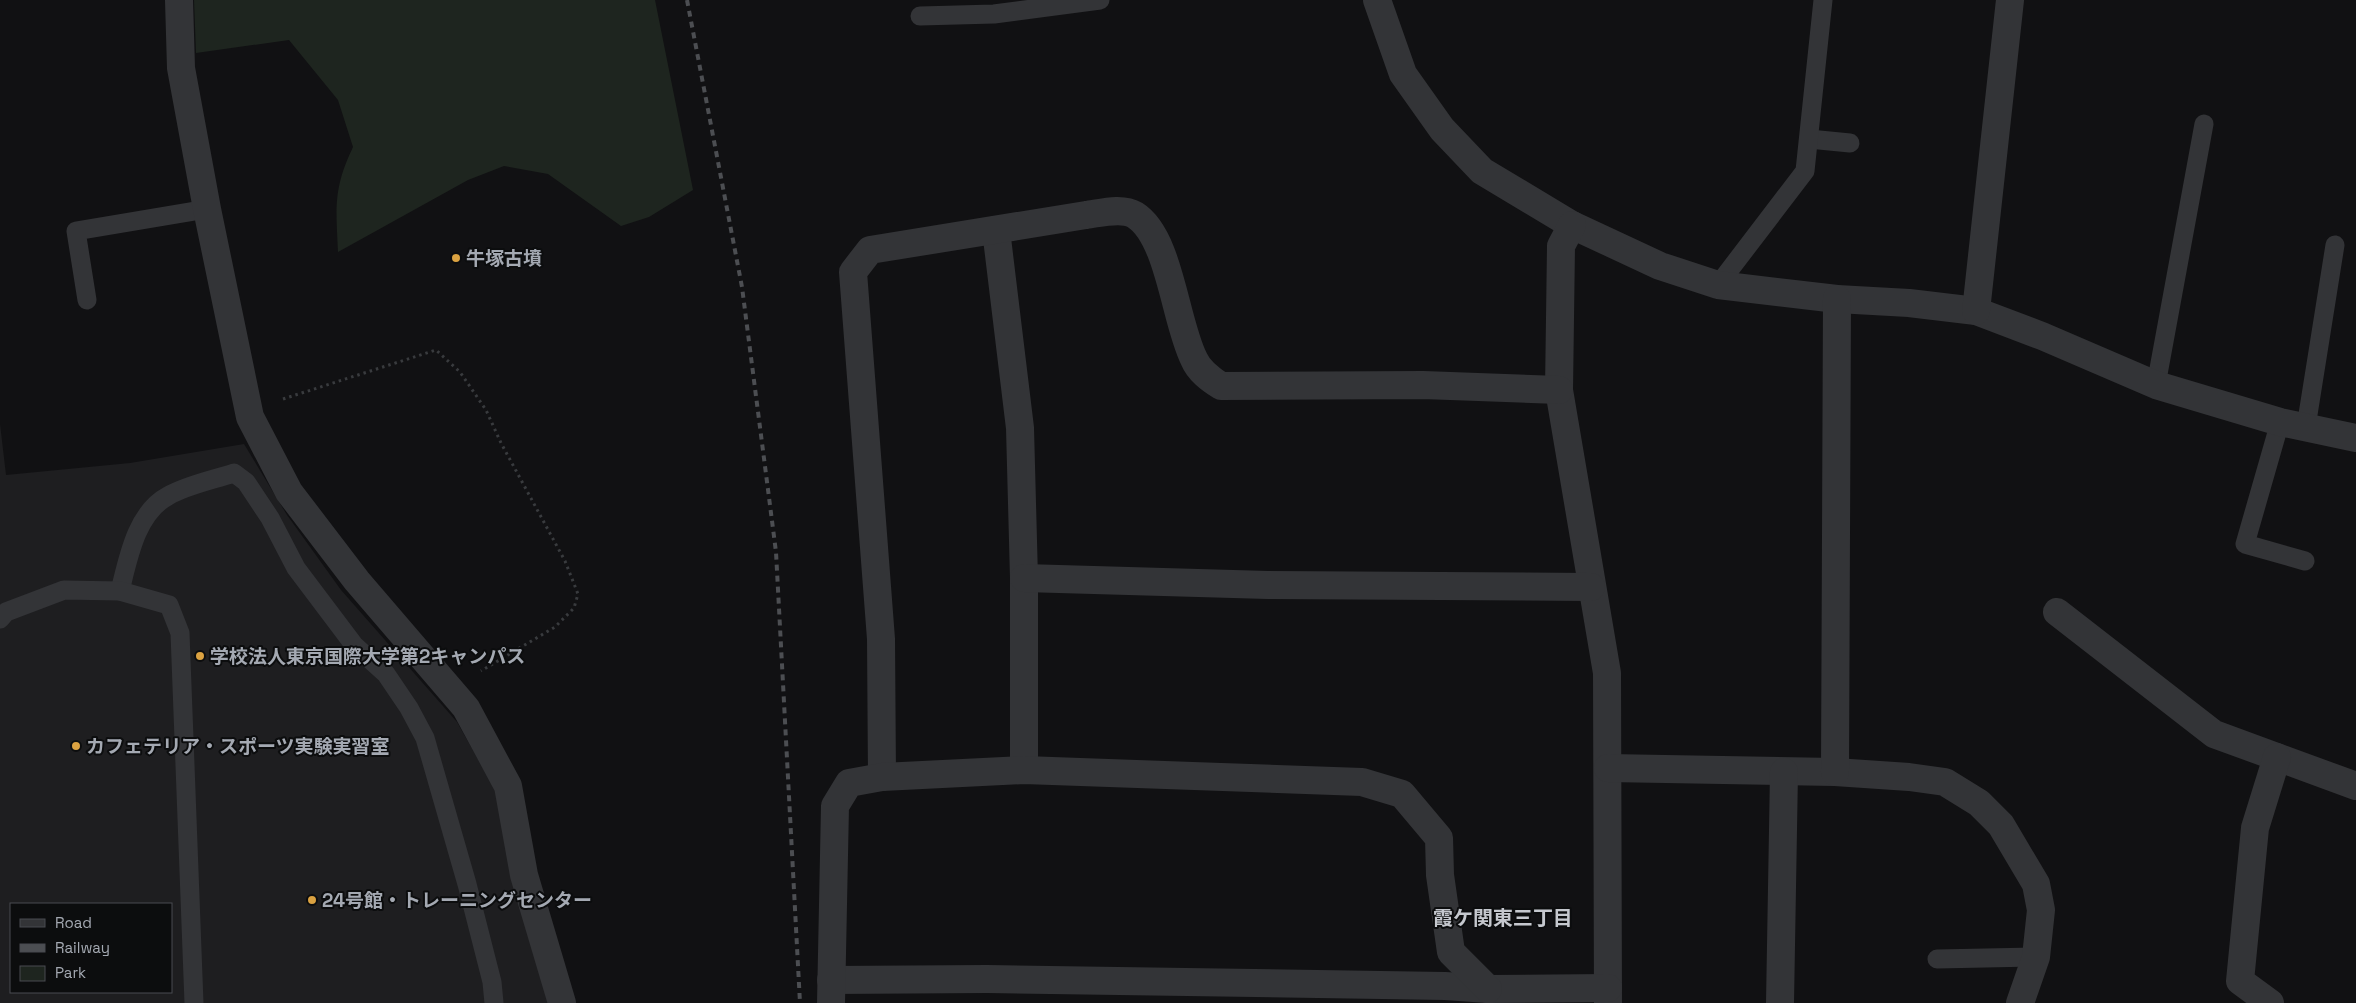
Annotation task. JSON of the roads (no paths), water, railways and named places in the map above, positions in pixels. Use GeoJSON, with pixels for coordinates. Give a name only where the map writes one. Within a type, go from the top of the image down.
{"type":"FeatureCollection","features":[{"type":"Feature","properties":{"kind":"street"},"geometry":{"type":"LineString","coordinates":[[179,0],[181,68],[207,209],[250,417],[288,492],[357,581],[466,708],[508,786],[524,875],[562,1003]]}},
{"type":"Feature","properties":{"kind":"street"},"geometry":{"type":"LineString","coordinates":[[1377,0],[1403,74],[1450,140],[1482,171],[1572,225],[1660,266],[1718,285],[1838,299],[1909,303],[1976,311],[2042,336],[2156,385],[2280,422],[2356,438]]}},
{"type":"Feature","properties":{"kind":"street"},"geometry":{"type":"LineString","coordinates":[[1976,311],[2010,0]]}},
{"type":"Feature","properties":{"kind":"street"},"geometry":{"type":"LineString","coordinates":[[882,776],[881,639],[853,272],[870,250],[1115,211],[1134,214],[1150,228],[1164,259],[1194,360],[1207,376],[1221,386],[1422,386],[1559,390]]}},
{"type":"Feature","properties":{"kind":"street"},"geometry":{"type":"LineString","coordinates":[[1488,989],[1452,952],[1440,875],[1439,838],[1402,794],[1362,782],[1024,770],[882,776],[849,783],[835,806],[831,992],[1435,986],[1488,989],[1608,995],[1607,674],[1559,390],[1561,246],[1572,225]]}},
{"type":"Feature","properties":{"kind":"street"},"geometry":{"type":"LineString","coordinates":[[996,230],[1020,428],[1024,578],[1024,770]]}},
{"type":"Feature","properties":{"kind":"street"},"geometry":{"type":"LineString","coordinates":[[1835,772],[1838,299]]}},
{"type":"Feature","properties":{"kind":"street"},"geometry":{"type":"LineString","coordinates":[[1024,578],[1268,585],[1591,587]]}},
{"type":"Feature","properties":{"kind":"street"},"geometry":{"type":"LineString","coordinates":[[2057,612],[2214,734],[2356,786]]}},
{"type":"Feature","properties":{"kind":"street"},"geometry":{"type":"LineString","coordinates":[[2270,1003],[2240,981],[2255,828],[2277,758]]}},
{"type":"Feature","properties":{"kind":"street"},"geometry":{"type":"LineString","coordinates":[[1608,768],[1835,772],[1909,777],[1945,782],[1979,803],[2001,825],[2036,884],[2041,910],[2036,957],[2020,1003]]}},
{"type":"Feature","properties":{"kind":"street"},"geometry":{"type":"LineString","coordinates":[[1780,1003],[1784,772]]}},
{"type":"Feature","properties":{"kind":"lane"},"geometry":{"type":"LineString","coordinates":[[920,16],[994,14],[1100,0]]}},
{"type":"Feature","properties":{"kind":"lane"},"geometry":{"type":"LineString","coordinates":[[1718,285],[1805,171],[1823,0]]}},
{"type":"Feature","properties":{"kind":"lane"},"geometry":{"type":"LineString","coordinates":[[2156,385],[2204,124]]}},
{"type":"Feature","properties":{"kind":"lane"},"geometry":{"type":"LineString","coordinates":[[1809,139],[1850,143]]}},
{"type":"Feature","properties":{"kind":"lane"},"geometry":{"type":"LineString","coordinates":[[87,300],[76,231],[207,209]]}},
{"type":"Feature","properties":{"kind":"lane"},"geometry":{"type":"LineString","coordinates":[[2306,427],[2335,245]]}},
{"type":"Feature","properties":{"kind":"lane"},"geometry":{"type":"LineString","coordinates":[[2280,422],[2245,544],[2305,561]]}},
{"type":"Feature","properties":{"kind":"lane"},"geometry":{"type":"LineString","coordinates":[[120,591],[128,555],[146,515],[167,496],[234,472],[246,482],[270,518],[296,568],[354,645],[386,674],[409,708],[425,738],[468,884],[492,982],[494,1003]]}},
{"type":"Feature","properties":{"kind":"lane"},"geometry":{"type":"LineString","coordinates":[[0,619],[6,612],[64,590],[120,591],[168,605],[180,633],[194,1003]]}},
{"type":"Feature","properties":{"kind":"lane"},"geometry":{"type":"LineString","coordinates":[[1937,960],[2036,957]]}},
{"type":"Feature","properties":{"kind":"railway"},"geometry":{"type":"LineString","coordinates":[[687,0],[742,287],[776,552],[800,1003]]}},
{"type":"Feature","properties":{"kind":"place","name":"牛塚古墳"},"geometry":{"type":"Point","coordinates":[456,258]}},
{"type":"Feature","properties":{"kind":"place","name":"学校法人東京国際大学第2キャンパス"},"geometry":{"type":"Point","coordinates":[200,656]}},
{"type":"Feature","properties":{"kind":"place","name":"カフェテリア・スポーツ実験実習室"},"geometry":{"type":"Point","coordinates":[76,746]}},
{"type":"Feature","properties":{"kind":"place","name":"24号館・トレーニングセンター"},"geometry":{"type":"Point","coordinates":[312,900]}},
{"type":"Feature","properties":{"kind":"district","name":"霞ケ関東三丁目"},"geometry":{"type":"Point","coordinates":[1503,918]}}]}
